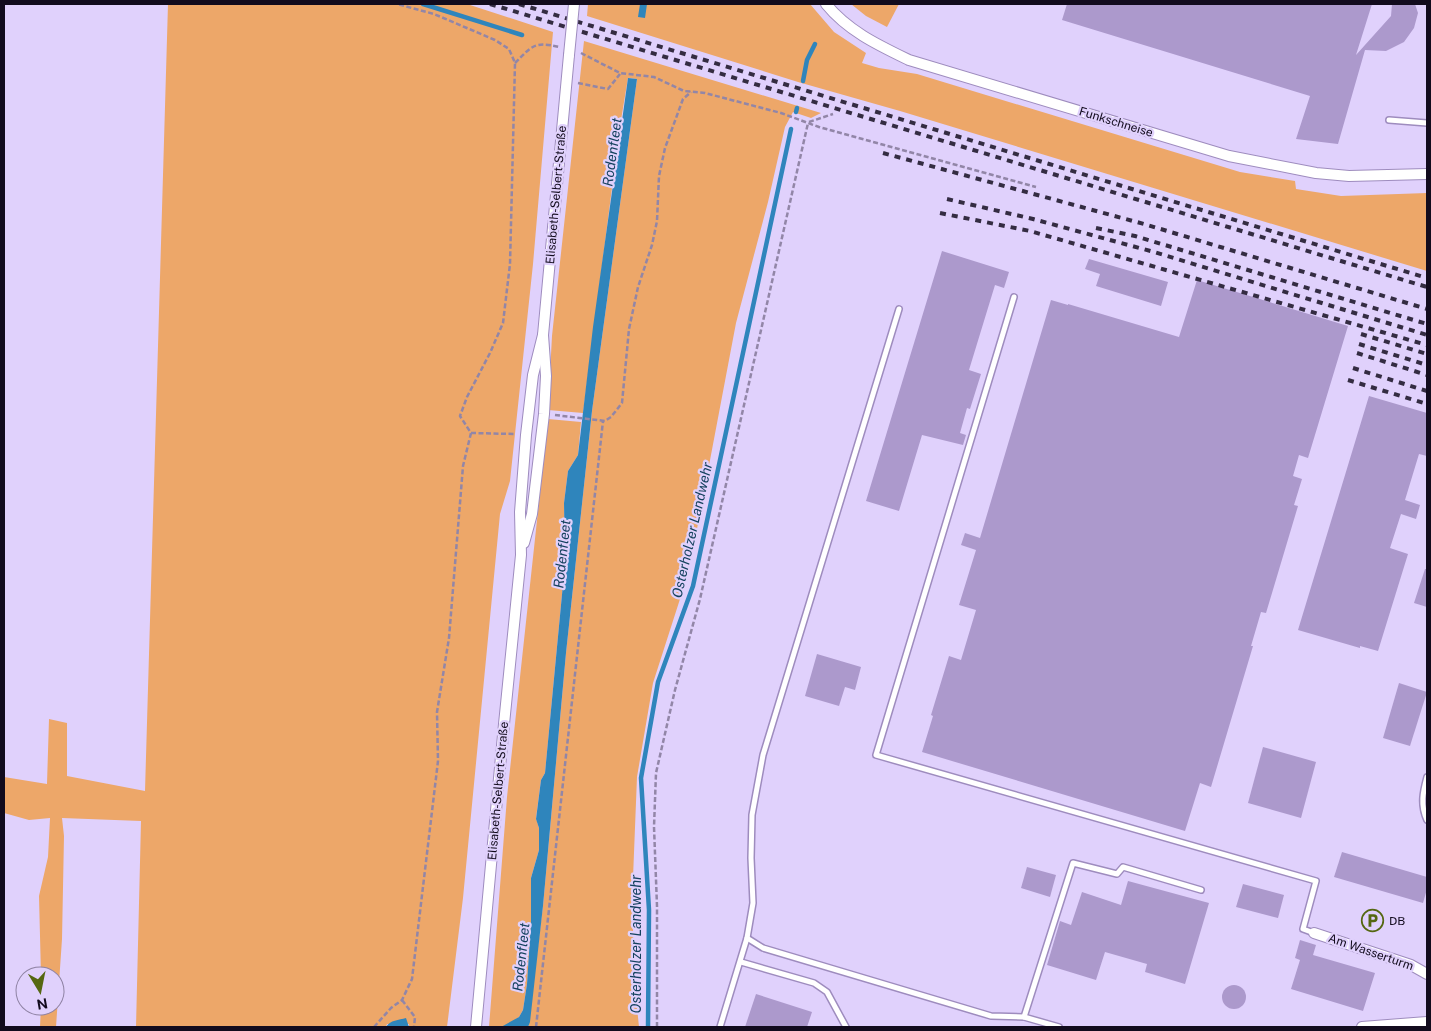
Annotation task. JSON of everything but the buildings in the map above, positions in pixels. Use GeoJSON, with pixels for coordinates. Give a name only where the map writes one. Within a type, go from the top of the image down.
{"type":"FeatureCollection","features":[{"type":"Feature","properties":{"kind":"street","name":"Elisabeth-Selbert-Straße"},"geometry":{"type":"LineString","coordinates":[[521,555],[532,514],[544,414],[546,376],[544,335],[574,4]]}},
{"type":"Feature","properties":{"kind":"street","name":"Funkschneise"},"geometry":{"type":"LineString","coordinates":[[826,4],[842,21],[870,41],[909,60],[1230,156],[1316,173],[1350,176],[1427,174]]}},
{"type":"Feature","properties":{"kind":"street","name":"Elisabeth-Selbert-Straße"},"geometry":{"type":"LineString","coordinates":[[476,1027],[521,555],[520,512],[526,434],[532,375],[544,335]]}},
{"type":"Feature","properties":{"kind":"street","name":"Am Wasserturm"},"geometry":{"type":"LineString","coordinates":[[1314,933],[1411,965],[1427,974]]}},
{"type":"Feature","properties":{"kind":"street"},"geometry":{"type":"LineString","coordinates":[[1362,1027],[1427,1022]]}},
{"type":"Feature","properties":{"kind":"lane"},"geometry":{"type":"LineString","coordinates":[[1389,120],[1427,123]]}},
{"type":"Feature","properties":{"kind":"lane"},"geometry":{"type":"LineString","coordinates":[[1014,297],[876,754],[1316,882],[1303,930],[1314,933]]}},
{"type":"Feature","properties":{"kind":"lane"},"geometry":{"type":"LineString","coordinates":[[720,1027],[741,962],[753,903],[752,815],[763,755],[899,309]]}},
{"type":"Feature","properties":{"kind":"lane"},"geometry":{"type":"LineString","coordinates":[[1427,777],[1422,794],[1423,811],[1427,820]]}},
{"type":"Feature","properties":{"kind":"lane"},"geometry":{"type":"LineString","coordinates":[[1024,1017],[1073,863],[1117,874],[1122,867],[1202,890]]}},
{"type":"Feature","properties":{"kind":"lane"},"geometry":{"type":"LineString","coordinates":[[747,938],[763,948],[991,1016],[1024,1017],[1059,1027]]}},
{"type":"Feature","properties":{"kind":"lane"},"geometry":{"type":"LineString","coordinates":[[741,962],[814,983],[827,992],[846,1027]]}},
{"type":"Feature","properties":{"kind":"path"},"geometry":{"type":"LineString","coordinates":[[374,1027],[402,1000],[412,979],[438,760],[436,712],[449,638],[464,466],[471,433],[460,416],[467,397],[503,323],[510,264],[515,63],[509,49],[496,40],[434,14],[397,4]]}},
{"type":"Feature","properties":{"kind":"path"},"geometry":{"type":"LineString","coordinates":[[566,82],[608,89],[620,74],[654,77],[684,91],[706,93],[781,113],[808,123],[1036,187]]}},
{"type":"Feature","properties":{"kind":"path"},"geometry":{"type":"LineString","coordinates":[[579,418],[604,421],[611,417],[622,403],[629,328],[638,288],[656,229],[659,176],[682,99],[691,92]]}},
{"type":"Feature","properties":{"kind":"path"},"geometry":{"type":"LineString","coordinates":[[808,123],[833,114]]}},
{"type":"Feature","properties":{"kind":"path"},"geometry":{"type":"LineString","coordinates":[[657,1027],[657,906],[654,827],[656,773],[675,690],[700,599],[808,123]]}},
{"type":"Feature","properties":{"kind":"path"},"geometry":{"type":"LineString","coordinates":[[536,1027],[604,421]]}},
{"type":"Feature","properties":{"kind":"path"},"geometry":{"type":"LineString","coordinates":[[471,433],[526,434]]}},
{"type":"Feature","properties":{"kind":"path"},"geometry":{"type":"LineString","coordinates":[[402,1000],[415,1017],[414,1027]]}},
{"type":"Feature","properties":{"kind":"shaded area"},"geometry":{"type":"Polygon","coordinates":[[[168,4],[467,4],[553,32],[533,264],[510,481],[500,514],[463,898],[447,1027],[409,1027],[409,1024],[387,1024],[386,1027],[136,1027],[141,821],[62,818],[64,836],[60,966],[41,966],[39,896],[48,857],[50,818],[29,820],[4,813],[4,777],[47,784],[49,719],[67,723],[67,776],[145,791],[168,4]]]}},
{"type":"Feature","properties":{"kind":"shaded area"},"geometry":{"type":"Polygon","coordinates":[[[588,4],[810,4],[834,32],[866,53],[862,63],[879,68],[917,74],[1240,172],[1295,181],[1296,189],[1341,196],[1427,193],[1427,271],[900,111],[798,82],[587,16],[588,4]]]}},
{"type":"Feature","properties":{"kind":"shaded area"},"geometry":{"type":"Polygon","coordinates":[[[851,4],[899,4],[887,27],[866,16],[851,4]]]}},
{"type":"Feature","properties":{"kind":"shaded area"},"geometry":{"type":"Polygon","coordinates":[[[584,41],[821,113],[811,118],[793,112],[785,127],[768,202],[736,323],[689,571],[653,683],[637,777],[632,903],[635,987],[639,1027],[528,1027],[543,906],[566,653],[592,411],[637,79],[628,78],[620,126],[583,413],[548,410],[552,336],[584,41]]]}},
{"type":"Feature","properties":{"kind":"shaded area"},"geometry":{"type":"Polygon","coordinates":[[[548,419],[581,422],[578,455],[568,471],[564,503],[565,563],[545,773],[541,780],[536,818],[539,828],[539,850],[531,878],[531,922],[527,984],[523,1010],[519,1017],[501,1027],[489,1027],[507,797],[548,419]]]}},
{"type":"Feature","properties":{"kind":"shaded area"},"geometry":{"type":"Polygon","coordinates":[[[41,1016],[57,1016],[56,1027],[40,1027],[41,1016]]]}},
{"type":"Feature","properties":{"kind":"water"},"geometry":{"type":"Polygon","coordinates":[[[640,4],[647,4],[645,18],[638,17],[640,4]]]}},
{"type":"Feature","properties":{"kind":"water"},"geometry":{"type":"Polygon","coordinates":[[[628,78],[637,79],[592,411],[530,1022],[528,1027],[501,1027],[519,1017],[523,1010],[527,984],[531,922],[531,878],[539,850],[539,828],[536,819],[541,780],[545,773],[565,563],[564,503],[568,471],[578,455],[593,327],[628,78]]]}},
{"type":"Feature","properties":{"kind":"water"},"geometry":{"type":"Polygon","coordinates":[[[406,1018],[409,1027],[386,1027],[392,1022],[406,1018]]]}},
{"type":"Feature","properties":{"kind":"waterway","name":"Osterholzer Landwehr"},"geometry":{"type":"LineString","coordinates":[[423,4],[522,35]]}},
{"type":"Feature","properties":{"kind":"waterway"},"geometry":{"type":"LineString","coordinates":[[803,81],[807,60],[815,44]]}},
{"type":"Feature","properties":{"kind":"waterway"},"geometry":{"type":"LineString","coordinates":[[796,112],[797,108]]}},
{"type":"Feature","properties":{"kind":"waterway","name":"Osterholzer Landwehr"},"geometry":{"type":"LineString","coordinates":[[648,1027],[649,910],[641,778],[658,682],[693,586],[791,129]]}},
{"type":"Feature","properties":{"kind":"railway"},"geometry":{"type":"LineString","coordinates":[[490,4],[1427,287]]}},
{"type":"Feature","properties":{"kind":"railway"},"geometry":{"type":"LineString","coordinates":[[519,4],[1427,278]]}},
{"type":"Feature","properties":{"kind":"railway"},"geometry":{"type":"LineString","coordinates":[[883,153],[1144,224],[1427,309]]}},
{"type":"Feature","properties":{"kind":"railway"},"geometry":{"type":"LineString","coordinates":[[947,199],[1033,219],[1154,252],[1427,335]]}},
{"type":"Feature","properties":{"kind":"railway"},"geometry":{"type":"LineString","coordinates":[[940,213],[1030,231],[1427,345]]}},
{"type":"Feature","properties":{"kind":"railway"},"geometry":{"type":"LineString","coordinates":[[1096,228],[1135,236],[1427,324]]}},
{"type":"Feature","properties":{"kind":"railway"},"geometry":{"type":"LineString","coordinates":[[1361,334],[1427,354]]}},
{"type":"Feature","properties":{"kind":"railway"},"geometry":{"type":"LineString","coordinates":[[1359,344],[1427,365]]}},
{"type":"Feature","properties":{"kind":"railway"},"geometry":{"type":"LineString","coordinates":[[1357,353],[1427,375]]}},
{"type":"Feature","properties":{"kind":"railway"},"geometry":{"type":"LineString","coordinates":[[1353,368],[1427,391]]}},
{"type":"Feature","properties":{"kind":"railway"},"geometry":{"type":"LineString","coordinates":[[1348,380],[1427,404]]}},
{"type":"Feature","properties":{"kind":"place","name":"DB"},"geometry":{"type":"Point","coordinates":[1373,921]}},
{"type":"Feature","properties":{"kind":"water label","name":"Rodenfleet"},"geometry":{"type":"Point","coordinates":[612,152]}},
{"type":"Feature","properties":{"kind":"water label","name":"Rodenfleet"},"geometry":{"type":"Point","coordinates":[562,554]}},
{"type":"Feature","properties":{"kind":"water label","name":"Rodenfleet"},"geometry":{"type":"Point","coordinates":[521,957]}}]}
